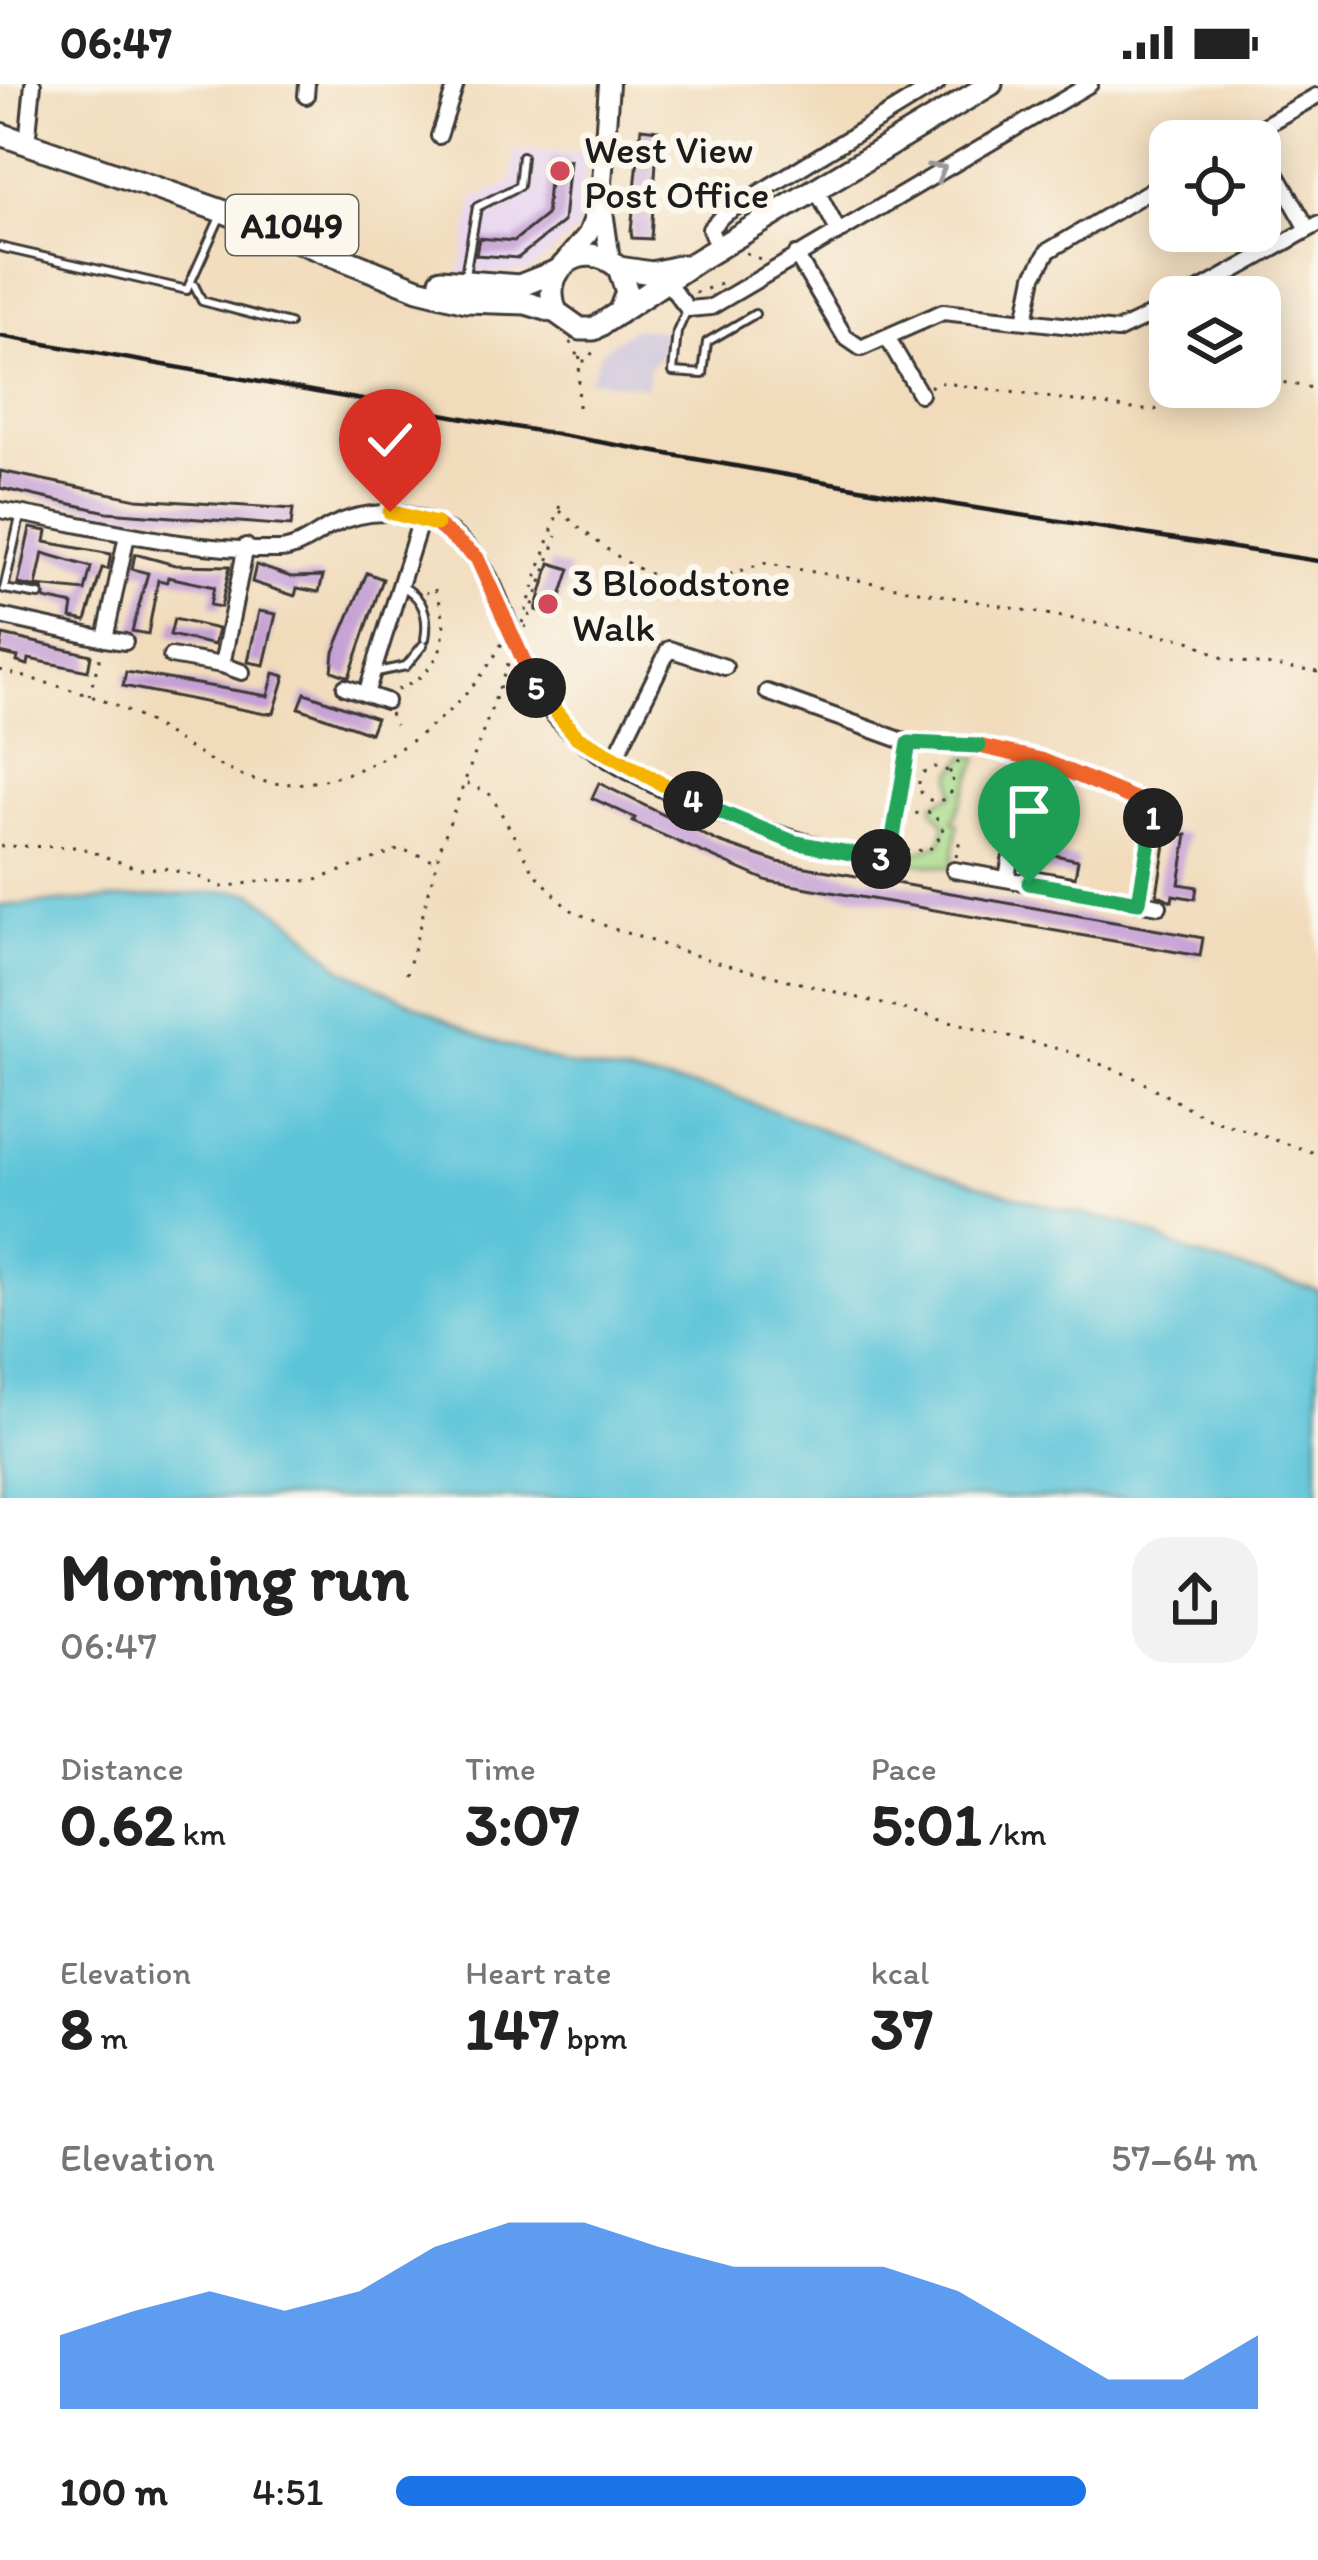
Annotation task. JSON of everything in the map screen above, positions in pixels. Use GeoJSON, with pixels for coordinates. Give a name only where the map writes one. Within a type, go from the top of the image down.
{"type":"FeatureCollection","features":[{"type":"Feature","properties":{"kind":"main road"},"geometry":{"type":"LineString","coordinates":[[663,277],[588,254],[560,267],[550,293],[556,312],[580,329],[594,329],[616,318],[663,277],[718,249],[991,84]]}},
{"type":"Feature","properties":{"kind":"main road","name":"A1049"},"geometry":{"type":"LineString","coordinates":[[0,130],[28,134],[221,197],[413,273],[463,286],[518,286],[560,267]]}},
{"type":"Feature","properties":{"kind":"main road","name":"A1049"},"geometry":{"type":"LineString","coordinates":[[0,130],[418,289],[466,301],[520,302],[556,312]]}},
{"type":"Feature","properties":{"kind":"main road"},"geometry":{"type":"LineString","coordinates":[[615,264],[627,292],[616,318]]}},
{"type":"Feature","properties":{"kind":"street"},"geometry":{"type":"LineString","coordinates":[[28,134],[33,84]]}},
{"type":"Feature","properties":{"kind":"street"},"geometry":{"type":"LineString","coordinates":[[439,136],[456,84]]}},
{"type":"Feature","properties":{"kind":"street"},"geometry":{"type":"LineString","coordinates":[[560,267],[588,234],[601,197],[610,84]]}},
{"type":"Feature","properties":{"kind":"street"},"geometry":{"type":"LineString","coordinates":[[718,249],[710,230],[723,214],[937,84]]}},
{"type":"Feature","properties":{"kind":"street"},"geometry":{"type":"LineString","coordinates":[[663,277],[688,309],[711,307],[1090,84]]}},
{"type":"Feature","properties":{"kind":"street"},"geometry":{"type":"LineString","coordinates":[[1281,122],[1316,96]]}},
{"type":"Feature","properties":{"kind":"street"},"geometry":{"type":"LineString","coordinates":[[449,105],[468,110]]}},
{"type":"Feature","properties":{"kind":"street"},"geometry":{"type":"LineString","coordinates":[[1224,276],[1313,226],[1281,176]]}},
{"type":"Feature","properties":{"kind":"street"},"geometry":{"type":"LineString","coordinates":[[817,189],[837,230]]}},
{"type":"Feature","properties":{"kind":"street"},"geometry":{"type":"LineString","coordinates":[[1025,321],[1034,276],[1048,251],[1149,191]]}},
{"type":"Feature","properties":{"kind":"street"},"geometry":{"type":"LineString","coordinates":[[601,197],[615,264]]}},
{"type":"Feature","properties":{"kind":"street"},"geometry":{"type":"LineString","coordinates":[[796,255],[852,345],[871,348],[943,312],[1118,331],[1149,317]]}},
{"type":"Feature","properties":{"kind":"street"},"geometry":{"type":"LineString","coordinates":[[888,339],[920,394]]}},
{"type":"Feature","properties":{"kind":"street"},"geometry":{"type":"LineString","coordinates":[[0,510],[127,535],[247,546],[294,547],[367,514],[421,519],[460,539],[477,558],[547,707],[577,737],[749,826],[829,851],[889,861],[909,743]]}},
{"type":"Feature","properties":{"kind":"street"},"geometry":{"type":"LineString","coordinates":[[366,694],[421,519]]}},
{"type":"Feature","properties":{"kind":"street"},"geometry":{"type":"LineString","coordinates":[[104,641],[127,535]]}},
{"type":"Feature","properties":{"kind":"street"},"geometry":{"type":"LineString","coordinates":[[222,665],[247,546]]}},
{"type":"Feature","properties":{"kind":"street"},"geometry":{"type":"LineString","coordinates":[[0,616],[131,644]]}},
{"type":"Feature","properties":{"kind":"street"},"geometry":{"type":"LineString","coordinates":[[614,760],[669,649],[725,667]]}},
{"type":"Feature","properties":{"kind":"street"},"geometry":{"type":"LineString","coordinates":[[171,656],[242,672]]}},
{"type":"Feature","properties":{"kind":"street"},"geometry":{"type":"LineString","coordinates":[[345,687],[387,703]]}},
{"type":"Feature","properties":{"kind":"street"},"geometry":{"type":"LineString","coordinates":[[767,692],[909,743],[1013,752],[1154,807],[1139,902]]}},
{"type":"Feature","properties":{"kind":"street"},"geometry":{"type":"LineString","coordinates":[[1007,879],[1010,860]]}},
{"type":"Feature","properties":{"kind":"street"},"geometry":{"type":"LineString","coordinates":[[954,870],[1160,906]]}},
{"type":"Feature","properties":{"kind":"lane"},"geometry":{"type":"LineString","coordinates":[[463,286],[478,207],[518,187],[522,156]]}},
{"type":"Feature","properties":{"kind":"lane"},"geometry":{"type":"LineString","coordinates":[[222,211],[194,285],[202,301],[290,324]]}},
{"type":"Feature","properties":{"kind":"lane"},"geometry":{"type":"LineString","coordinates":[[0,247],[166,289],[194,285]]}},
{"type":"Feature","properties":{"kind":"lane"},"geometry":{"type":"LineString","coordinates":[[688,309],[677,332],[675,376],[703,374],[707,342],[754,314]]}},
{"type":"Feature","properties":{"kind":"lane"},"geometry":{"type":"LineString","coordinates":[[21,514],[4,589],[38,595]]}},
{"type":"Feature","properties":{"kind":"lane"},"geometry":{"type":"LineString","coordinates":[[373,671],[390,673],[406,666],[424,642],[426,614],[403,587]]}},
{"type":"Feature","properties":{"kind":"path"},"geometry":{"type":"LineString","coordinates":[[745,252],[768,263]]}},
{"type":"Feature","properties":{"kind":"path"},"geometry":{"type":"LineString","coordinates":[[578,407],[580,329]]}},
{"type":"Feature","properties":{"kind":"path"},"geometry":{"type":"LineString","coordinates":[[920,394],[937,382],[1159,408]]}},
{"type":"Feature","properties":{"kind":"path"},"geometry":{"type":"LineString","coordinates":[[1281,382],[1318,389]]}},
{"type":"Feature","properties":{"kind":"path"},"geometry":{"type":"LineString","coordinates":[[407,974],[437,861],[560,508],[592,538],[655,575],[696,583],[764,563],[1189,640],[1227,661],[1318,672]]}},
{"type":"Feature","properties":{"kind":"path"},"geometry":{"type":"LineString","coordinates":[[0,670],[122,708],[259,780],[322,780],[397,748],[457,709],[513,643],[557,536]]}},
{"type":"Feature","properties":{"kind":"path"},"geometry":{"type":"LineString","coordinates":[[88,698],[104,641]]}},
{"type":"Feature","properties":{"kind":"path"},"geometry":{"type":"LineString","coordinates":[[387,703],[395,725]]}},
{"type":"Feature","properties":{"kind":"path"},"geometry":{"type":"LineString","coordinates":[[933,801],[951,794],[949,773],[966,753]]}},
{"type":"Feature","properties":{"kind":"path"},"geometry":{"type":"LineString","coordinates":[[933,801],[921,791],[921,777],[936,767],[949,773]]}},
{"type":"Feature","properties":{"kind":"path"},"geometry":{"type":"LineString","coordinates":[[467,783],[491,795],[534,872],[567,908],[608,927],[733,966],[1067,1052],[1133,1077],[1205,1117],[1318,1154]]}},
{"type":"Feature","properties":{"kind":"path"},"geometry":{"type":"LineString","coordinates":[[930,811],[933,801]]}},
{"type":"Feature","properties":{"kind":"path"},"geometry":{"type":"LineString","coordinates":[[903,822],[916,810],[930,811],[943,824],[939,843],[923,851],[905,842]]}},
{"type":"Feature","properties":{"kind":"path"},"geometry":{"type":"LineString","coordinates":[[954,870],[961,835]]}},
{"type":"Feature","properties":{"kind":"path"},"geometry":{"type":"LineString","coordinates":[[0,846],[79,848],[140,869],[164,868],[221,887],[271,880],[314,881],[400,849],[437,861]]}},
{"type":"Feature","properties":{"kind":"shaded area"},"geometry":{"type":"Polygon","coordinates":[[[514,151],[587,153],[579,228],[531,271],[460,274],[474,199],[511,183],[514,151]]]}},
{"type":"Feature","properties":{"kind":"shaded area"},"geometry":{"type":"Polygon","coordinates":[[[633,328],[665,331],[662,355],[649,367],[647,387],[589,380],[601,352],[633,328]]]}},
{"type":"Feature","properties":{"kind":"green space"},"geometry":{"type":"Polygon","coordinates":[[[966,756],[979,757],[953,821],[958,824],[951,868],[897,860],[941,843],[945,824],[933,810],[934,803],[953,794],[952,773],[966,756]]]}},
{"type":"Feature","properties":{"kind":"water"},"geometry":{"type":"Polygon","coordinates":[[[253,893],[295,923],[341,968],[484,1038],[564,1064],[723,1092],[903,1160],[1051,1207],[1132,1225],[1194,1255],[1318,1290],[1318,1498],[0,1498],[0,906],[253,893]]]}},
{"type":"Feature","properties":{"kind":"building"},"geometry":{"type":"Polygon","coordinates":[[[641,128],[658,130],[651,239],[632,238],[631,231],[641,128]]]}},
{"type":"Feature","properties":{"kind":"building"},"geometry":{"type":"Polygon","coordinates":[[[551,159],[569,160],[563,222],[518,258],[476,255],[479,238],[514,241],[546,215],[551,159]]]}},
{"type":"Feature","properties":{"kind":"building"},"geometry":{"type":"Polygon","coordinates":[[[0,471],[137,499],[293,509],[291,526],[107,512],[0,488],[0,471]]]}},
{"type":"Feature","properties":{"kind":"building"},"geometry":{"type":"Polygon","coordinates":[[[30,528],[47,531],[45,542],[111,554],[86,621],[71,618],[73,605],[45,599],[43,589],[18,584],[30,528]],[[43,553],[36,586],[85,591],[91,567],[43,553]]]}},
{"type":"Feature","properties":{"kind":"building"},"geometry":{"type":"Polygon","coordinates":[[[135,554],[175,565],[230,566],[221,607],[210,605],[214,587],[168,577],[167,582],[158,580],[148,634],[132,631],[148,573],[132,569],[135,554]]]}},
{"type":"Feature","properties":{"kind":"building"},"geometry":{"type":"Polygon","coordinates":[[[550,563],[570,569],[555,614],[536,610],[550,563]]]}},
{"type":"Feature","properties":{"kind":"building"},"geometry":{"type":"Polygon","coordinates":[[[256,565],[291,577],[323,576],[319,592],[297,588],[295,596],[252,582],[256,565]]]}},
{"type":"Feature","properties":{"kind":"building"},"geometry":{"type":"Polygon","coordinates":[[[367,573],[383,579],[349,677],[332,671],[334,652],[367,573]]]}},
{"type":"Feature","properties":{"kind":"building"},"geometry":{"type":"Polygon","coordinates":[[[259,611],[276,614],[264,665],[248,662],[259,611]]]}},
{"type":"Feature","properties":{"kind":"building"},"geometry":{"type":"Polygon","coordinates":[[[174,619],[218,629],[214,645],[170,635],[174,619]]]}},
{"type":"Feature","properties":{"kind":"building"},"geometry":{"type":"Polygon","coordinates":[[[3,635],[91,655],[88,671],[29,659],[28,665],[17,662],[18,657],[0,653],[3,635]]]}},
{"type":"Feature","properties":{"kind":"building"},"geometry":{"type":"Polygon","coordinates":[[[126,672],[268,696],[274,673],[285,676],[274,713],[265,714],[123,686],[126,672]]]}},
{"type":"Feature","properties":{"kind":"building"},"geometry":{"type":"Polygon","coordinates":[[[305,693],[376,718],[370,733],[299,708],[305,693]]]}},
{"type":"Feature","properties":{"kind":"building"},"geometry":{"type":"Polygon","coordinates":[[[599,783],[719,842],[778,862],[1203,938],[1200,956],[768,881],[633,822],[635,818],[592,798],[599,783]]]}},
{"type":"Feature","properties":{"kind":"building"},"geometry":{"type":"Polygon","coordinates":[[[1167,832],[1187,835],[1179,884],[1197,887],[1195,899],[1173,895],[1172,901],[1157,894],[1167,832]]]}},
{"type":"Feature","properties":{"kind":"building"},"geometry":{"type":"Polygon","coordinates":[[[1017,847],[1078,860],[1075,877],[1023,868],[1017,847]]]}},
{"type":"Feature","properties":{"kind":"railway"},"geometry":{"type":"LineString","coordinates":[[0,336],[956,505],[1318,561]]}},
{"type":"Feature","properties":{"kind":"place","name":"West View Post Office"},"geometry":{"type":"Point","coordinates":[560,171]}},
{"type":"Feature","properties":{"kind":"place","name":"3 Bloodstone Walk"},"geometry":{"type":"Point","coordinates":[548,604]}},
{"type":"Feature","properties":{"kind":"route"},"geometry":{"type":"LineString","coordinates":[[390,512],[442,527],[477,558],[531,679],[547,707],[577,737],[662,786],[749,826],[829,851],[889,861],[909,743],[1013,752],[1154,807],[1139,902],[1029,883]]}}]}
